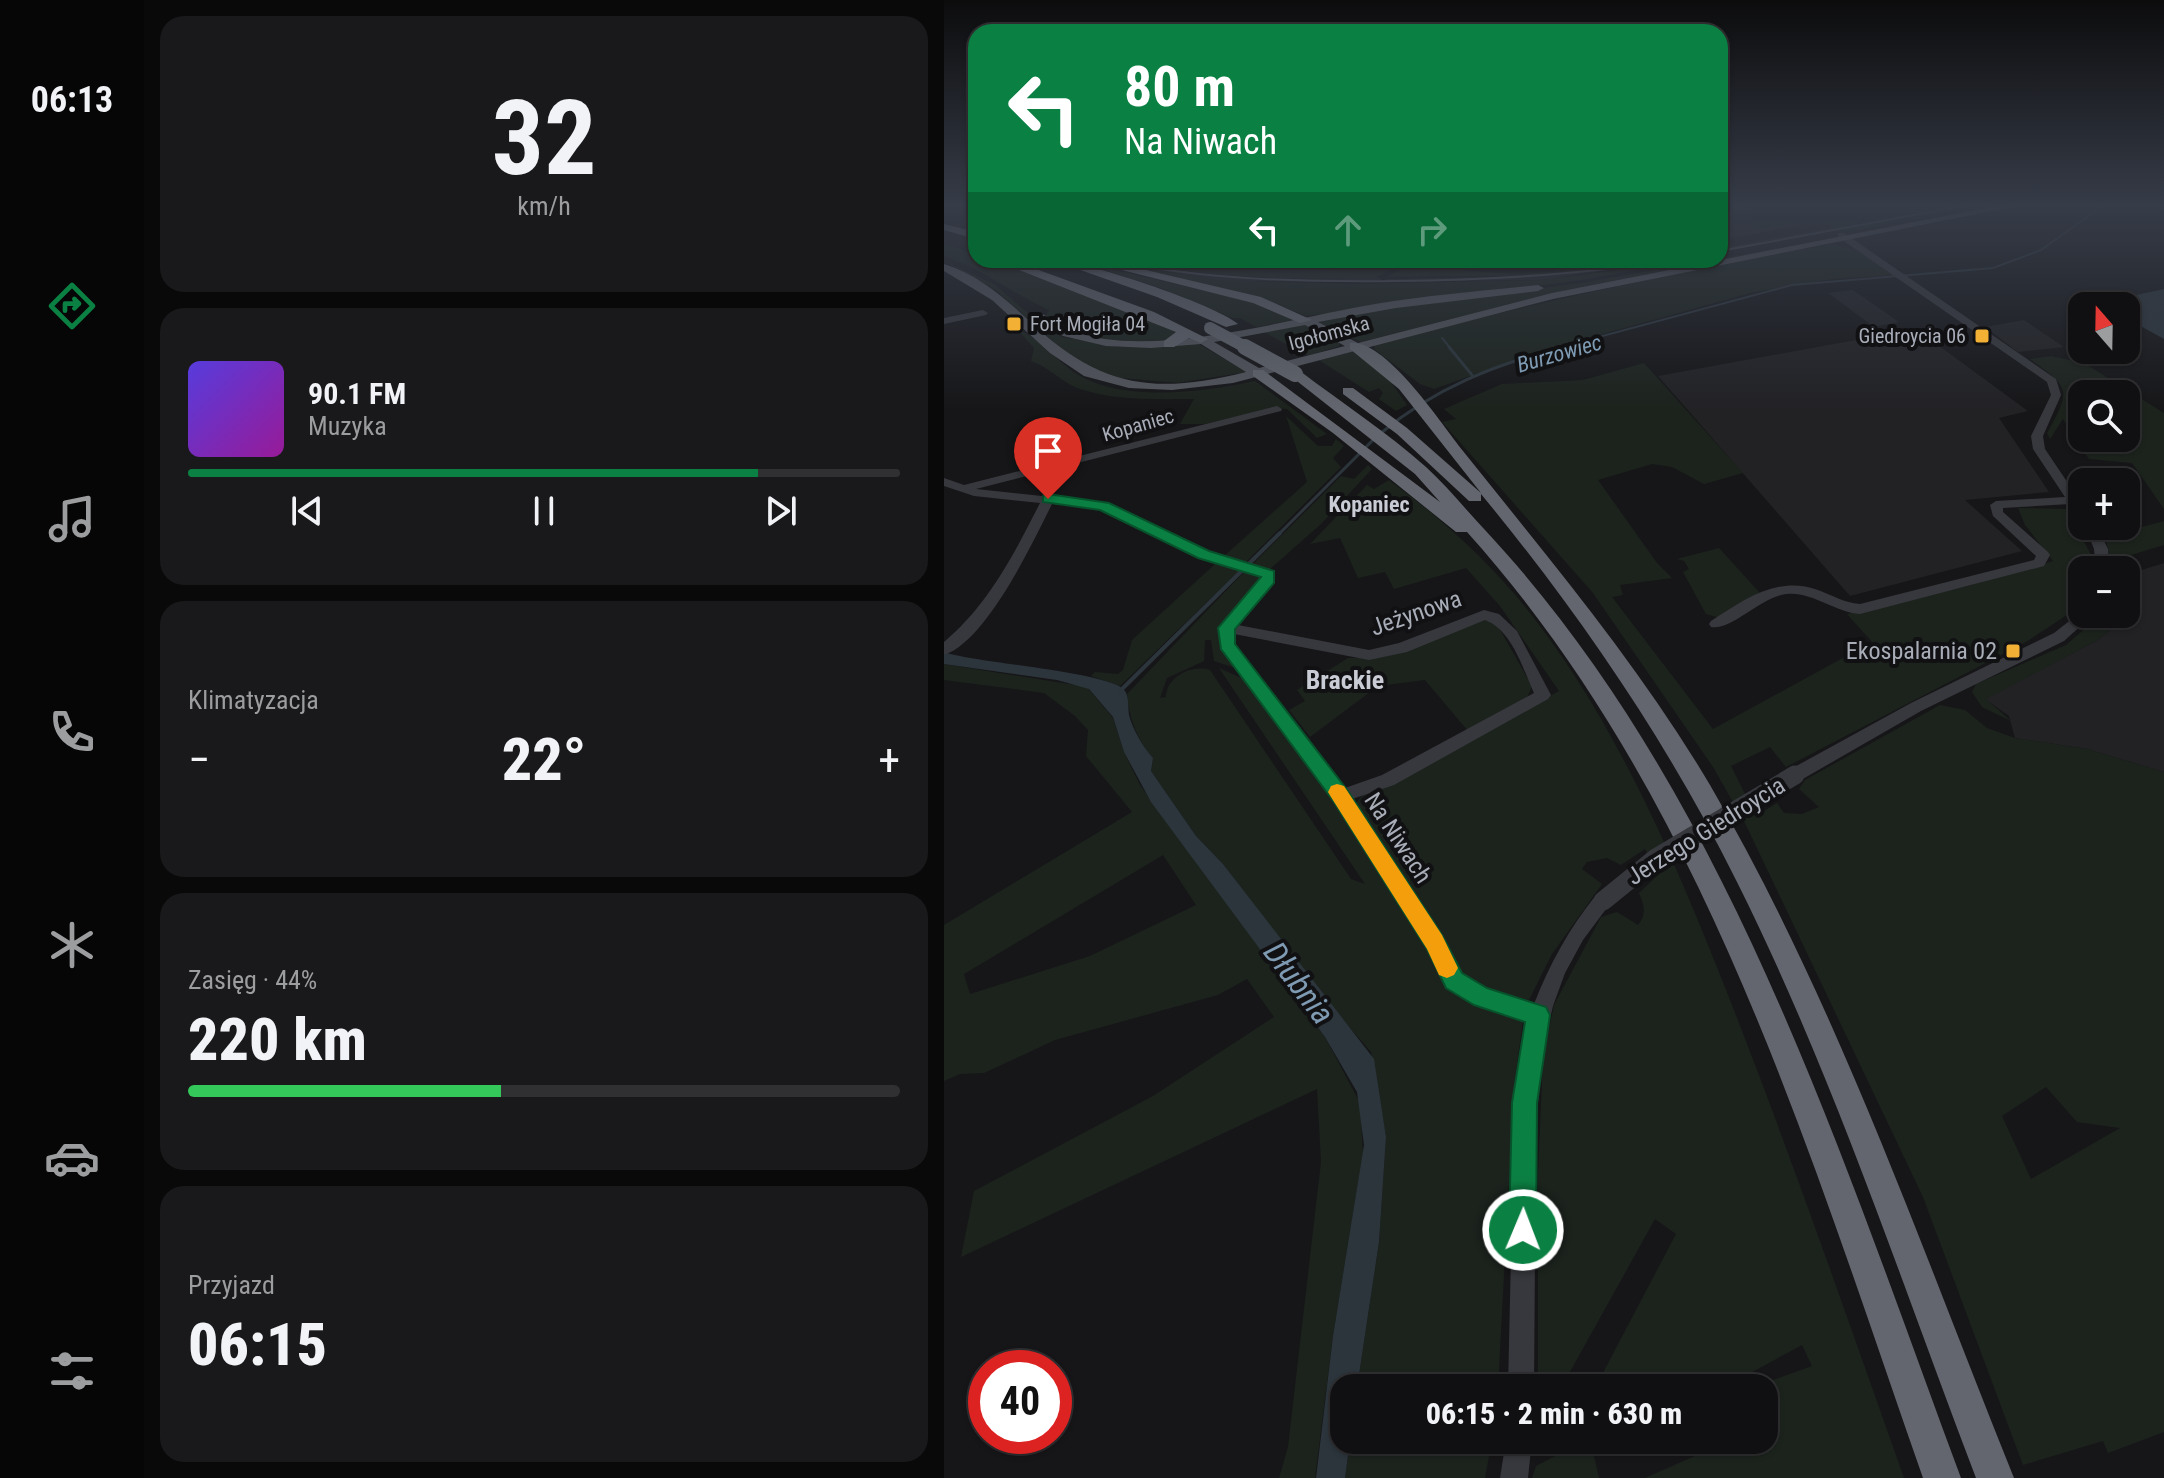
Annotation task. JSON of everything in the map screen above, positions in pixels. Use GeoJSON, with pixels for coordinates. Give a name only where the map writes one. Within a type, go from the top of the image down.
{"type":"FeatureCollection","features":[{"type":"Feature","properties":{"kind":"highway"},"geometry":{"type":"LineString","coordinates":[[1034,273],[1182,329],[1206,333]]}},
{"type":"Feature","properties":{"kind":"highway"},"geometry":{"type":"LineString","coordinates":[[1063,273],[1136,296],[1295,374],[1416,454],[1513,569],[1604,694],[1664,798],[1707,884],[1808,1117],[1942,1478]]}},
{"type":"Feature","properties":{"kind":"highway"},"geometry":{"type":"LineString","coordinates":[[1097,273],[1149,290],[1231,324],[1325,376],[1355,397],[1545,565]]}},
{"type":"Feature","properties":{"kind":"highway"},"geometry":{"type":"LineString","coordinates":[[1143,273],[1257,300],[1305,320]]}},
{"type":"Feature","properties":{"kind":"highway"},"geometry":{"type":"LineString","coordinates":[[1169,344],[1183,337],[1182,329]]}},
{"type":"Feature","properties":{"kind":"highway"},"geometry":{"type":"LineString","coordinates":[[1376,357],[1372,346],[1379,340]]}},
{"type":"Feature","properties":{"kind":"highway"},"geometry":{"type":"LineString","coordinates":[[1355,346],[1376,357],[1398,379],[1545,565],[1608,647],[1705,799],[1776,935],[1879,1173],[1995,1478]]}},
{"type":"Feature","properties":{"kind":"highway"},"geometry":{"type":"LineString","coordinates":[[1258,373],[1338,430],[1513,569]]}},
{"type":"Feature","properties":{"kind":"main road","name":"Igołomska"},"geometry":{"type":"LineString","coordinates":[[956,273],[987,288],[1066,359],[1097,376],[1134,384],[1181,386],[1258,373],[1581,289],[1662,273]]}},
{"type":"Feature","properties":{"kind":"main road","name":"Igołomska"},"geometry":{"type":"LineString","coordinates":[[976,273],[999,283],[1048,325],[1071,337],[1117,345],[1169,344],[1206,333],[1629,273]]}},
{"type":"Feature","properties":{"kind":"main road"},"geometry":{"type":"LineString","coordinates":[[1305,320],[1355,346]]}},
{"type":"Feature","properties":{"kind":"main road"},"geometry":{"type":"LineString","coordinates":[[1206,333],[1258,373]]}},
{"type":"Feature","properties":{"kind":"street"},"geometry":{"type":"LineString","coordinates":[[1898,273],[2052,381],[2056,395],[2037,436],[2039,449],[2068,492]]}},
{"type":"Feature","properties":{"kind":"street"},"geometry":{"type":"LineString","coordinates":[[944,321],[983,313]]}},
{"type":"Feature","properties":{"kind":"street","name":"Kopaniec"},"geometry":{"type":"LineString","coordinates":[[963,490],[1277,409]]}},
{"type":"Feature","properties":{"kind":"street"},"geometry":{"type":"LineString","coordinates":[[944,482],[963,490],[1111,509],[1204,555],[1265,573],[1269,580],[1227,628]]}},
{"type":"Feature","properties":{"kind":"street"},"geometry":{"type":"LineString","coordinates":[[945,648],[968,631],[986,608],[1017,560],[1048,499]]}},
{"type":"Feature","properties":{"kind":"street"},"geometry":{"type":"LineString","coordinates":[[1716,624],[1784,588],[1798,588],[1845,607],[1860,609],[2039,563],[2043,555],[1997,513],[1996,505],[2068,500]]}},
{"type":"Feature","properties":{"kind":"street","name":"Jeżynowa"},"geometry":{"type":"LineString","coordinates":[[1227,628],[1369,655],[1402,648],[1484,615],[1496,617],[1509,630],[1543,695],[1388,780],[1341,796]]}},
{"type":"Feature","properties":{"kind":"street","name":"Na Niwach"},"geometry":{"type":"LineString","coordinates":[[1227,628],[1227,645],[1341,796],[1434,942],[1454,981],[1482,998],[1538,1015]]}},
{"type":"Feature","properties":{"kind":"street","name":"Jerzego Giedroycia"},"geometry":{"type":"LineString","coordinates":[[1521,1374],[1525,1103],[1538,1015],[1564,952],[1603,901],[1656,858],[1916,707],[2059,637],[2070,628]]}},
{"type":"Feature","properties":{"kind":"street"},"geometry":{"type":"LineString","coordinates":[[1514,1478],[1517,1454]]}},
{"type":"Feature","properties":{"kind":"shaded area"},"geometry":{"type":"Polygon","coordinates":[[[965,273],[994,284],[1043,326],[1062,337],[1118,347],[1197,343],[1247,372],[1177,383],[1110,377],[1069,356],[996,290],[965,273]]]}},
{"type":"Feature","properties":{"kind":"shaded area"},"geometry":{"type":"Polygon","coordinates":[[[981,273],[1027,273],[1178,331],[1170,341],[1139,342],[1086,337],[1056,325],[1046,315],[1049,310],[981,273]]]}},
{"type":"Feature","properties":{"kind":"shaded area"},"geometry":{"type":"Polygon","coordinates":[[[1114,273],[1128,273],[1256,303],[1294,320],[1256,327],[1158,287],[1114,273]]]}},
{"type":"Feature","properties":{"kind":"shaded area"},"geometry":{"type":"Polygon","coordinates":[[[1149,273],[1174,273],[1216,280],[1353,284],[1542,280],[1621,273],[1306,316],[1279,305],[1149,273]]]}},
{"type":"Feature","properties":{"kind":"shaded area"},"geometry":{"type":"Polygon","coordinates":[[[1165,273],[1253,279],[1381,278],[1380,282],[1223,281],[1165,273]]]}},
{"type":"Feature","properties":{"kind":"shaded area"},"geometry":{"type":"Polygon","coordinates":[[[1203,273],[1385,273],[1377,277],[1381,278],[1203,273]]]}},
{"type":"Feature","properties":{"kind":"shaded area"},"geometry":{"type":"Polygon","coordinates":[[[1395,273],[1566,273],[1545,276],[1386,277],[1395,273]]]}},
{"type":"Feature","properties":{"kind":"shaded area"},"geometry":{"type":"Polygon","coordinates":[[[1589,273],[1542,280],[1385,282],[1386,279],[1589,273]]]}},
{"type":"Feature","properties":{"kind":"shaded area"},"geometry":{"type":"Polygon","coordinates":[[[1656,273],[1541,296],[1361,342],[1317,322],[1419,304],[1656,273]]]}},
{"type":"Feature","properties":{"kind":"shaded area"},"geometry":{"type":"Polygon","coordinates":[[[1681,273],[1893,275],[1833,279],[1750,293],[1534,353],[1434,389],[1420,384],[1374,349],[1375,345],[1432,330],[1681,273]]]}},
{"type":"Feature","properties":{"kind":"shaded area"},"geometry":{"type":"Polygon","coordinates":[[[1853,290],[1899,322],[1874,327],[1828,293],[1853,290]]]}},
{"type":"Feature","properties":{"kind":"shaded area"},"geometry":{"type":"Polygon","coordinates":[[[2024,320],[2064,347],[2018,352],[1985,327],[2024,320]]]}},
{"type":"Feature","properties":{"kind":"shaded area"},"geometry":{"type":"Polygon","coordinates":[[[1304,324],[1339,341],[1339,346],[1308,356],[1260,330],[1304,324]]]}},
{"type":"Feature","properties":{"kind":"shaded area"},"geometry":{"type":"Polygon","coordinates":[[[1916,329],[2028,411],[1999,418],[2049,492],[1965,500],[2022,551],[1850,596],[1658,376],[1916,329]]]}},
{"type":"Feature","properties":{"kind":"shaded area"},"geometry":{"type":"Polygon","coordinates":[[[1018,330],[1034,338],[1077,374],[1117,389],[1188,391],[1255,381],[1327,434],[1317,438],[1287,409],[1273,408],[1205,424],[1180,424],[1194,399],[1122,397],[1080,389],[1031,361],[1034,348],[1018,330]]]}},
{"type":"Feature","properties":{"kind":"shaded area"},"geometry":{"type":"Polygon","coordinates":[[[1353,349],[1388,378],[1407,405],[1396,411],[1379,399],[1383,393],[1379,388],[1369,392],[1317,359],[1353,349]]]}},
{"type":"Feature","properties":{"kind":"shaded area"},"geometry":{"type":"Polygon","coordinates":[[[2051,356],[2068,360],[2068,364],[2086,364],[2111,380],[2068,380],[2068,427],[2063,419],[2050,439],[2047,433],[2063,398],[2060,384],[2030,359],[2051,356]]]}},
{"type":"Feature","properties":{"kind":"shaded area"},"geometry":{"type":"Polygon","coordinates":[[[1644,363],[1743,473],[1704,484],[1672,467],[1652,464],[1598,480],[1657,563],[1672,578],[1620,585],[1623,595],[1612,597],[1713,729],[1872,642],[1847,614],[1968,586],[2053,561],[2025,525],[2018,508],[2066,509],[2068,540],[2083,540],[2092,556],[2068,556],[2068,614],[2026,642],[1786,767],[1770,747],[1731,766],[1756,816],[1777,803],[1784,813],[1802,814],[1819,807],[1799,789],[1805,780],[1940,705],[1965,710],[1987,728],[2015,738],[2087,749],[2164,772],[2164,1432],[2108,1453],[2103,1441],[2023,1465],[1923,1197],[1746,825],[1713,767],[1593,593],[1442,422],[1456,419],[1444,409],[1502,384],[1583,380],[1644,363]],[[2046,1087],[2002,1116],[2031,1179],[2120,1128],[2077,1122],[2046,1087]]]}},
{"type":"Feature","properties":{"kind":"shaded area"},"geometry":{"type":"Polygon","coordinates":[[[2140,398],[2164,413],[2164,509],[2140,474],[2140,468],[2132,463],[2089,459],[2084,452],[2140,452],[2140,398]]]}},
{"type":"Feature","properties":{"kind":"shaded area"},"geometry":{"type":"Polygon","coordinates":[[[1286,416],[1318,446],[1332,446],[1336,439],[1344,446],[1333,458],[1341,467],[1246,562],[1223,557],[1307,482],[1286,416]]]}},
{"type":"Feature","properties":{"kind":"shaded area"},"geometry":{"type":"Polygon","coordinates":[[[1368,465],[1372,469],[1321,524],[1269,570],[1253,564],[1341,476],[1354,479],[1368,465]]]}},
{"type":"Feature","properties":{"kind":"shaded area"},"geometry":{"type":"Polygon","coordinates":[[[1389,480],[1464,542],[1515,594],[1562,657],[1619,752],[1669,852],[1732,1005],[1904,1478],[1645,1478],[1699,1454],[1778,1454],[1778,1378],[1812,1366],[1802,1345],[1749,1374],[1602,1374],[1676,1234],[1655,1219],[1569,1374],[1538,1374],[1538,1175],[1543,1057],[1554,1005],[1601,917],[1617,912],[1638,925],[1644,909],[1639,893],[1658,875],[1645,849],[1621,865],[1607,858],[1587,862],[1582,869],[1602,884],[1552,954],[1529,1000],[1472,986],[1460,973],[1355,804],[1365,793],[1411,773],[1559,691],[1500,606],[1466,568],[1394,589],[1385,572],[1358,578],[1340,538],[1310,544],[1367,485],[1374,489],[1389,480]]]}},
{"type":"Feature","properties":{"kind":"shaded area"},"geometry":{"type":"Polygon","coordinates":[[[2164,521],[2164,545],[2128,556],[2110,556],[2106,540],[2140,540],[2140,528],[2164,521]]]}},
{"type":"Feature","properties":{"kind":"shaded area"},"geometry":{"type":"Polygon","coordinates":[[[1719,548],[1760,593],[1720,618],[1706,614],[1683,572],[1689,569],[1684,561],[1677,559],[1719,548]]]}},
{"type":"Feature","properties":{"kind":"shaded area"},"geometry":{"type":"Polygon","coordinates":[[[2164,563],[2164,772],[2087,749],[2015,738],[2009,716],[1985,699],[2096,641],[2113,628],[2140,628],[2140,571],[2164,563]]]}},
{"type":"Feature","properties":{"kind":"shaded area"},"geometry":{"type":"Polygon","coordinates":[[[1215,564],[1240,570],[1120,686],[1091,676],[1095,672],[1118,674],[1123,670],[1132,640],[1215,564]]]}},
{"type":"Feature","properties":{"kind":"shaded area"},"geometry":{"type":"Polygon","coordinates":[[[1244,572],[1263,577],[1220,637],[1222,647],[1238,669],[1214,661],[1211,640],[1205,640],[1204,661],[1167,678],[1160,698],[1166,697],[1170,684],[1181,674],[1196,669],[1210,670],[1351,879],[1365,884],[1219,668],[1246,680],[1339,804],[1435,957],[1448,989],[1474,1005],[1515,1015],[1523,1021],[1514,1086],[1499,1374],[1359,1374],[1379,1242],[1386,1137],[1371,1052],[1332,1007],[1223,864],[1196,836],[1151,771],[1153,758],[1138,736],[1127,694],[1244,572]]]}},
{"type":"Feature","properties":{"kind":"shaded area"},"geometry":{"type":"Polygon","coordinates":[[[1494,619],[1532,686],[1527,698],[1468,731],[1425,680],[1378,686],[1310,737],[1289,710],[1305,701],[1297,690],[1348,658],[1370,658],[1474,620],[1494,619]]]}},
{"type":"Feature","properties":{"kind":"shaded area"},"geometry":{"type":"Polygon","coordinates":[[[2086,628],[2113,628],[2096,641],[1986,699],[2011,721],[1982,707],[1972,692],[1976,684],[2066,645],[2086,628]]]}},
{"type":"Feature","properties":{"kind":"shaded area"},"geometry":{"type":"Polygon","coordinates":[[[944,664],[1087,687],[1113,718],[1124,752],[1140,785],[1325,1037],[1360,1103],[1363,1153],[1333,1336],[1315,1478],[1279,1478],[1288,1447],[1321,1162],[1317,1089],[961,1257],[974,1191],[1153,1096],[1274,1017],[1247,979],[1218,995],[1055,1040],[984,1073],[960,1074],[944,1081],[944,925],[1132,812],[1086,756],[1088,730],[1044,693],[944,680],[944,664]],[[1163,855],[964,974],[970,994],[1090,956],[1196,905],[1163,855]]]}},
{"type":"Feature","properties":{"kind":"shaded area"},"geometry":{"type":"Polygon","coordinates":[[[1348,1454],[1489,1454],[1485,1478],[1345,1478],[1348,1454]]]}},
{"type":"Feature","properties":{"kind":"shaded area"},"geometry":{"type":"Polygon","coordinates":[[[1559,1454],[1597,1454],[1594,1456],[1599,1478],[1532,1478],[1536,1466],[1559,1454]]]}},
{"type":"Feature","properties":{"kind":"water"},"geometry":{"type":"Polygon","coordinates":[[[2164,289],[2164,339],[2140,326],[2140,294],[2164,289]]]}},
{"type":"Feature","properties":{"kind":"water","name":"Dłubnia"},"geometry":{"type":"Polygon","coordinates":[[[944,652],[1096,678],[1125,691],[1133,726],[1153,758],[1151,771],[1196,836],[1223,864],[1374,1059],[1386,1137],[1379,1242],[1359,1374],[1330,1374],[1330,1454],[1348,1454],[1345,1478],[1316,1478],[1333,1336],[1364,1145],[1357,1092],[1325,1037],[1151,802],[1124,752],[1113,717],[1089,689],[1057,680],[944,664],[944,652]]]}},
{"type":"Feature","properties":{"kind":"waterway","name":"Burzowiec"},"geometry":{"type":"LineString","coordinates":[[1554,349],[1792,285],[1934,273]]}},
{"type":"Feature","properties":{"kind":"waterway"},"geometry":{"type":"LineString","coordinates":[[1442,338],[1451,349]]}},
{"type":"Feature","properties":{"kind":"waterway"},"geometry":{"type":"LineString","coordinates":[[1449,347],[1472,375]]}},
{"type":"Feature","properties":{"kind":"waterway","name":"Burzowiec"},"geometry":{"type":"LineString","coordinates":[[1381,433],[1422,403],[1466,380],[1562,347]]}},
{"type":"Feature","properties":{"kind":"waterway","name":"Burzowiec"},"geometry":{"type":"LineString","coordinates":[[1280,533],[1374,439]]}},
{"type":"Feature","properties":{"kind":"waterway","name":"Burzowiec"},"geometry":{"type":"LineString","coordinates":[[1119,692],[1280,533]]}},
{"type":"Feature","properties":{"kind":"tram line"},"geometry":{"type":"LineString","coordinates":[[1190,273],[1360,281],[1564,273]]}},
{"type":"Feature","properties":{"kind":"slow traffic"},"geometry":{"type":"LineString","coordinates":[[1337,792],[1401,889],[1447,968]]}},
{"type":"Feature","properties":{"kind":"place","name":"Fort Mogiła 04"},"geometry":{"type":"Point","coordinates":[1014,324]}},
{"type":"Feature","properties":{"kind":"place","name":"Giedroycia 06"},"geometry":{"type":"Point","coordinates":[1982,336]}},
{"type":"Feature","properties":{"kind":"place","name":"Ekospalarnia 02"},"geometry":{"type":"Point","coordinates":[2013,651]}},
{"type":"Feature","properties":{"kind":"district","name":"Kopaniec"},"geometry":{"type":"Point","coordinates":[1369,504]}},
{"type":"Feature","properties":{"kind":"district","name":"Brackie"},"geometry":{"type":"Point","coordinates":[1345,680]}},
{"type":"Feature","properties":{"kind":"route"},"geometry":{"type":"LineString","coordinates":[[1048,499],[1104,506],[1204,555],[1269,575],[1269,580],[1227,628],[1224,636],[1227,645],[1341,796],[1434,942],[1454,981],[1482,998],[1538,1015],[1527,1073],[1523,1230]]}}]}
